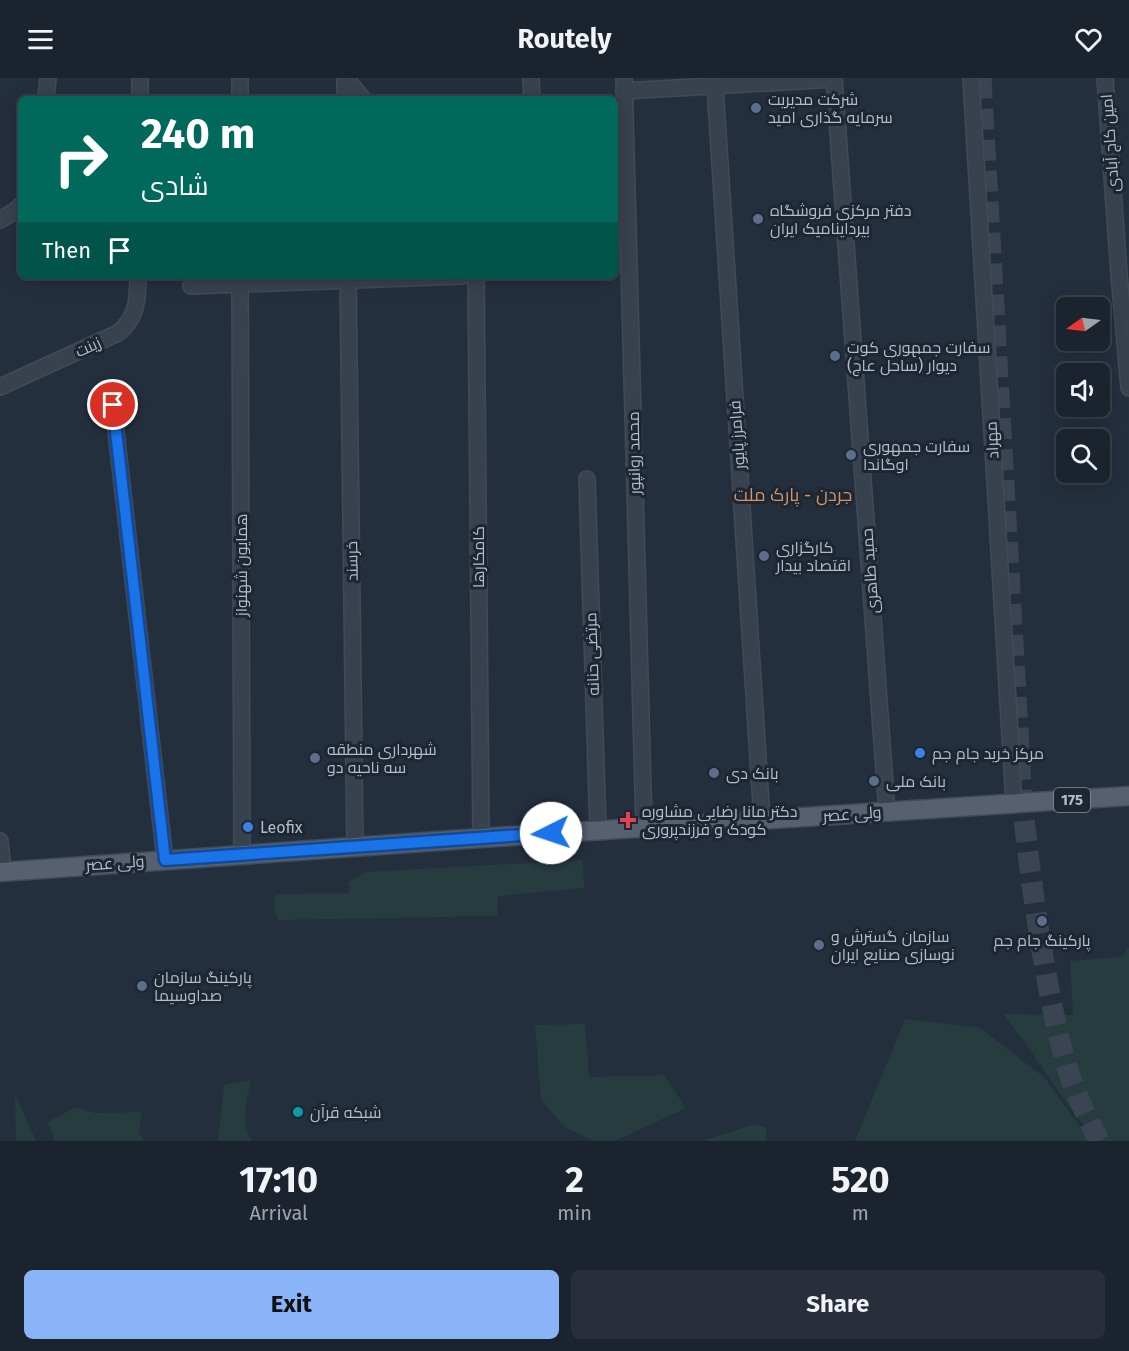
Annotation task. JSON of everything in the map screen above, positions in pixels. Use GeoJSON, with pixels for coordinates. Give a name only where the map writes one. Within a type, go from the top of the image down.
{"type":"FeatureCollection","features":[{"type":"Feature","properties":{"kind":"main road","name":"ولی عصر"},"geometry":{"type":"LineString","coordinates":[[2,871],[1129,796]]}},
{"type":"Feature","properties":{"kind":"street"},"geometry":{"type":"LineString","coordinates":[[46,96],[48,78]]}},
{"type":"Feature","properties":{"kind":"street"},"geometry":{"type":"LineString","coordinates":[[140,78],[140,96]]}},
{"type":"Feature","properties":{"kind":"street"},"geometry":{"type":"LineString","coordinates":[[240,78],[240,96]]}},
{"type":"Feature","properties":{"kind":"street"},"geometry":{"type":"LineString","coordinates":[[345,78],[345,96]]}},
{"type":"Feature","properties":{"kind":"street"},"geometry":{"type":"LineString","coordinates":[[345,78],[360,96]]}},
{"type":"Feature","properties":{"kind":"street"},"geometry":{"type":"LineString","coordinates":[[531,78],[532,96]]}},
{"type":"Feature","properties":{"kind":"street","name":"مهراد"},"geometry":{"type":"LineString","coordinates":[[971,78],[1014,803]]}},
{"type":"Feature","properties":{"kind":"street","name":"امین کاج آبادی"},"geometry":{"type":"LineString","coordinates":[[1105,78],[1129,388]]}},
{"type":"Feature","properties":{"kind":"street"},"geometry":{"type":"LineString","coordinates":[[624,85],[715,86],[739,81],[834,79]]}},
{"type":"Feature","properties":{"kind":"street","name":"حمید طاهری"},"geometry":{"type":"LineString","coordinates":[[834,79],[887,812]]}},
{"type":"Feature","properties":{"kind":"street","name":"محمد روانپور"},"geometry":{"type":"LineString","coordinates":[[624,85],[620,113],[644,828]]}},
{"type":"Feature","properties":{"kind":"street","name":"فرامرز پایور"},"geometry":{"type":"LineString","coordinates":[[715,86],[762,820]]}},
{"type":"Feature","properties":{"kind":"street"},"geometry":{"type":"LineString","coordinates":[[0,220],[18,208]]}},
{"type":"Feature","properties":{"kind":"street","name":"زینت"},"geometry":{"type":"LineString","coordinates":[[0,387],[118,333],[126,327],[135,312],[138,279]]}},
{"type":"Feature","properties":{"kind":"street"},"geometry":{"type":"LineString","coordinates":[[191,286],[240,280],[294,279]]}},
{"type":"Feature","properties":{"kind":"street","name":"خرسند"},"geometry":{"type":"LineString","coordinates":[[348,279],[356,847]]}},
{"type":"Feature","properties":{"kind":"street","name":"کامکارها"},"geometry":{"type":"LineString","coordinates":[[476,279],[480,838]]}},
{"type":"Feature","properties":{"kind":"street","name":"همایون شهنواز"},"geometry":{"type":"LineString","coordinates":[[240,280],[242,855]]}},
{"type":"Feature","properties":{"kind":"street"},"geometry":{"type":"LineString","coordinates":[[113,405],[165,860]]}},
{"type":"Feature","properties":{"kind":"street","name":"مرتضی حنانه"},"geometry":{"type":"LineString","coordinates":[[587,479],[597,830]]}},
{"type":"Feature","properties":{"kind":"street"},"geometry":{"type":"LineString","coordinates":[[0,841],[2,871]]}},
{"type":"Feature","properties":{"kind":"green space"},"geometry":{"type":"Polygon","coordinates":[[[583,860],[584,888],[498,896],[497,916],[278,920],[274,907],[275,896],[281,894],[349,893],[348,882],[366,872],[583,860]]]}},
{"type":"Feature","properties":{"kind":"green space"},"geometry":{"type":"Polygon","coordinates":[[[1129,947],[1129,1141],[1096,1141],[1003,1014],[1073,1015],[1070,961],[1121,957],[1129,947]]]}},
{"type":"Feature","properties":{"kind":"green space"},"geometry":{"type":"Polygon","coordinates":[[[905,1019],[980,1028],[1044,1077],[1090,1141],[855,1141],[905,1019]]]}},
{"type":"Feature","properties":{"kind":"green space"},"geometry":{"type":"Polygon","coordinates":[[[585,1024],[589,1077],[664,1075],[686,1108],[615,1141],[594,1141],[564,1127],[541,1099],[535,1025],[585,1024]]]}},
{"type":"Feature","properties":{"kind":"green space"},"geometry":{"type":"Polygon","coordinates":[[[251,1080],[245,1119],[252,1141],[218,1141],[224,1085],[251,1080]]]}},
{"type":"Feature","properties":{"kind":"green space"},"geometry":{"type":"Polygon","coordinates":[[[15,1094],[36,1141],[16,1141],[15,1094]]]}},
{"type":"Feature","properties":{"kind":"green space"},"geometry":{"type":"Polygon","coordinates":[[[75,1107],[95,1113],[141,1112],[139,1134],[148,1141],[55,1141],[48,1122],[75,1107]]]}},
{"type":"Feature","properties":{"kind":"green space"},"geometry":{"type":"Polygon","coordinates":[[[755,1124],[766,1127],[766,1141],[702,1141],[755,1124]]]}},
{"type":"Feature","properties":{"kind":"tunnel"},"geometry":{"type":"LineString","coordinates":[[981,78],[1022,801],[1037,918],[1057,1030],[1072,1082],[1099,1141]]}},
{"type":"Feature","properties":{"kind":"place","name":"شرکت مدیریت سرمایه گذاری امید"},"geometry":{"type":"Point","coordinates":[756,108]}},
{"type":"Feature","properties":{"kind":"place","name":"دفتر مرکزی فروشگاه بیرداینامیک ایران"},"geometry":{"type":"Point","coordinates":[758,219]}},
{"type":"Feature","properties":{"kind":"place","name":"سفارت جمهوری کوت دیوار (ساحل عاج)"},"geometry":{"type":"Point","coordinates":[835,356]}},
{"type":"Feature","properties":{"kind":"place","name":"سفارت جمهوری اوگاندا"},"geometry":{"type":"Point","coordinates":[851,455]}},
{"type":"Feature","properties":{"kind":"place","name":"کارگزاری اقتصاد بیدار"},"geometry":{"type":"Point","coordinates":[764,556]}},
{"type":"Feature","properties":{"kind":"place","name":"مرکز خرید جام جم"},"geometry":{"type":"Point","coordinates":[920,753]}},
{"type":"Feature","properties":{"kind":"place","name":"شهرداری منطقه سه ناحیه دو"},"geometry":{"type":"Point","coordinates":[315,758]}},
{"type":"Feature","properties":{"kind":"place","name":"بانک دی"},"geometry":{"type":"Point","coordinates":[714,773]}},
{"type":"Feature","properties":{"kind":"place","name":"بانک ملی"},"geometry":{"type":"Point","coordinates":[874,781]}},
{"type":"Feature","properties":{"kind":"place","name":"دکتر مانا رضایی مشاوره کودک و فرزندپروری"},"geometry":{"type":"Point","coordinates":[628,820]}},
{"type":"Feature","properties":{"kind":"place","name":"Leofix"},"geometry":{"type":"Point","coordinates":[248,827]}},
{"type":"Feature","properties":{"kind":"place","name":"پارکینگ جام جم"},"geometry":{"type":"Point","coordinates":[1042,921]}},
{"type":"Feature","properties":{"kind":"place","name":"سازمان گسترش و نوسازی صنایع ایران"},"geometry":{"type":"Point","coordinates":[819,945]}},
{"type":"Feature","properties":{"kind":"place","name":"پارکینگ سازمان صداوسیما"},"geometry":{"type":"Point","coordinates":[142,986]}},
{"type":"Feature","properties":{"kind":"place","name":"شبکه قرآن"},"geometry":{"type":"Point","coordinates":[298,1112]}},
{"type":"Feature","properties":{"kind":"district","name":"جردن - پارک ملت"},"geometry":{"type":"Point","coordinates":[793,495]}},
{"type":"Feature","properties":{"kind":"route"},"geometry":{"type":"LineString","coordinates":[[113,405],[165,860],[551,833]]}}]}
